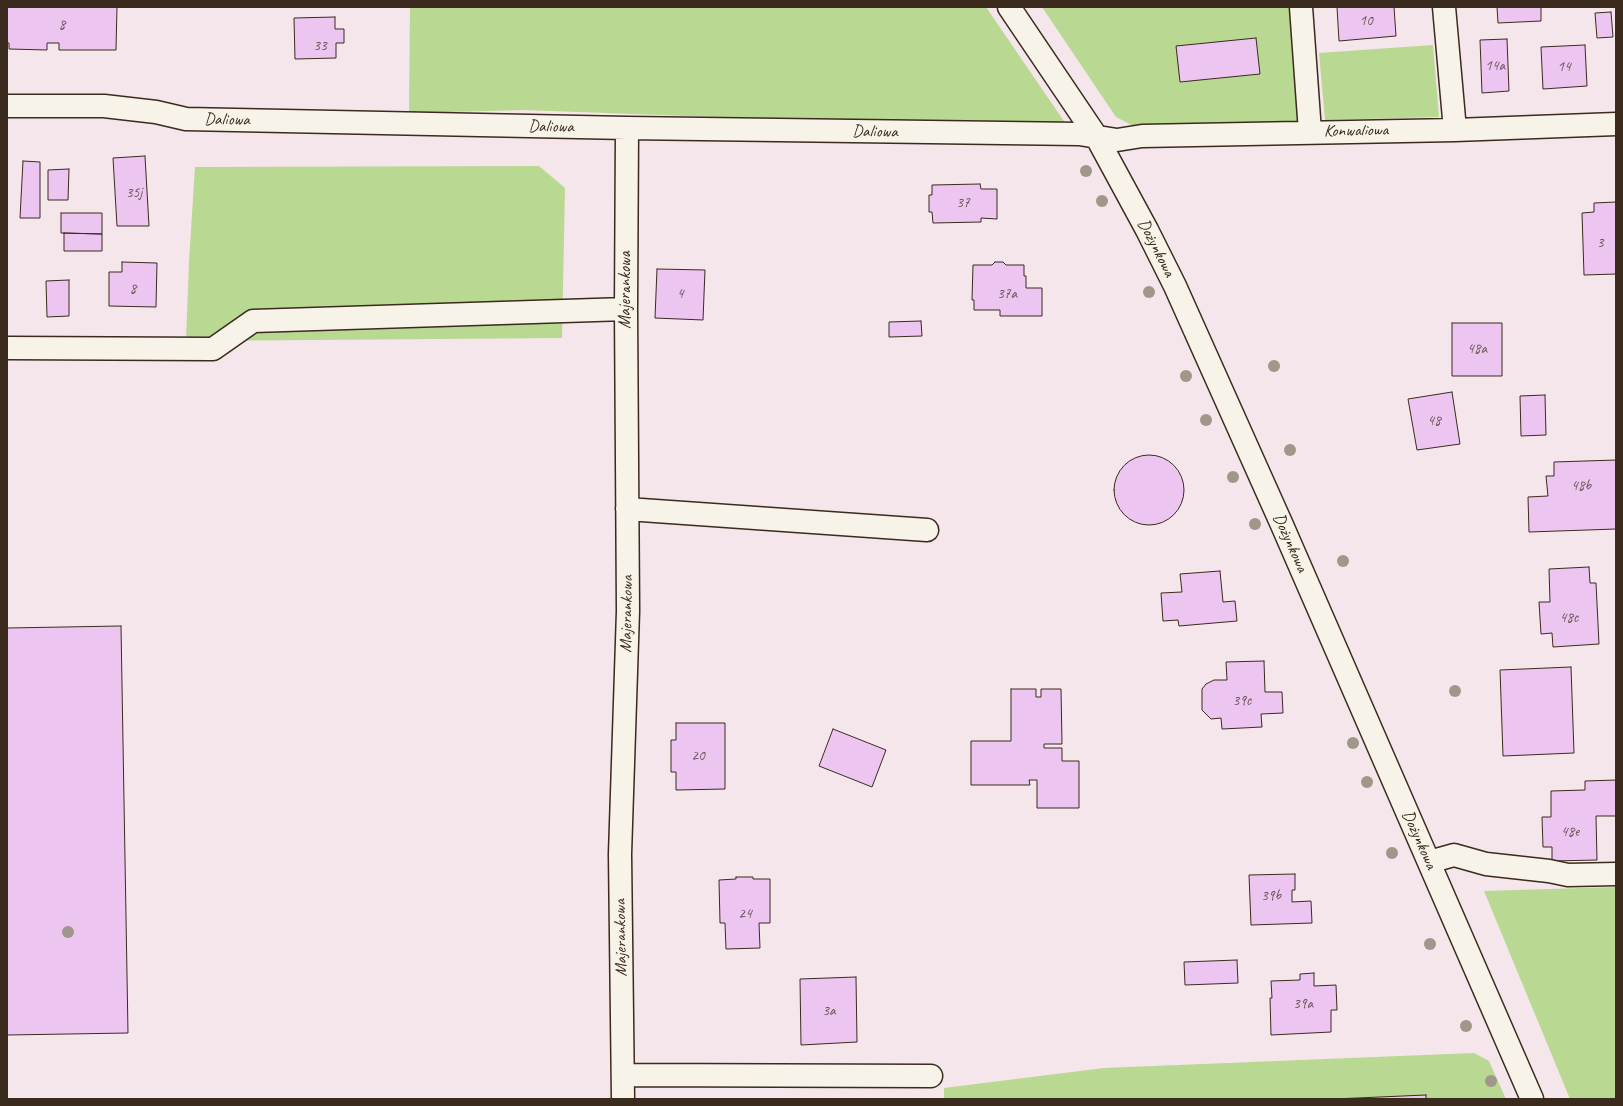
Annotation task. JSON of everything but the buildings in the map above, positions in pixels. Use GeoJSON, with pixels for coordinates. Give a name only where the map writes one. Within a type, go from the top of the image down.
{"type":"FeatureCollection","features":[{"type":"Feature","properties":{"kind":"street","name":"Dożynkowa"},"geometry":{"type":"LineString","coordinates":[[1009,7],[1096,136],[1147,230],[1175,286],[1237,421],[1532,1099]]}},
{"type":"Feature","properties":{"kind":"street"},"geometry":{"type":"LineString","coordinates":[[1301,7],[1310,132]]}},
{"type":"Feature","properties":{"kind":"street"},"geometry":{"type":"LineString","coordinates":[[1444,7],[1455,130]]}},
{"type":"Feature","properties":{"kind":"street","name":"Daliowa"},"geometry":{"type":"LineString","coordinates":[[7,106],[104,106],[156,112],[186,119],[627,128],[1079,134],[1096,136]]}},
{"type":"Feature","properties":{"kind":"street","name":"Konwaliowa"},"geometry":{"type":"LineString","coordinates":[[1096,136],[1117,140],[1142,136],[1455,130],[1616,124]]}},
{"type":"Feature","properties":{"kind":"street","name":"Majerankowa"},"geometry":{"type":"LineString","coordinates":[[623,1099],[620,854],[628,611],[626,309],[627,128]]}},
{"type":"Feature","properties":{"kind":"street"},"geometry":{"type":"LineString","coordinates":[[7,348],[213,349],[253,321],[626,309]]}},
{"type":"Feature","properties":{"kind":"street"},"geometry":{"type":"LineString","coordinates":[[627,509],[927,530]]}},
{"type":"Feature","properties":{"kind":"street"},"geometry":{"type":"LineString","coordinates":[[1428,862],[1454,855],[1486,864],[1548,871],[1568,875],[1616,874]]}},
{"type":"Feature","properties":{"kind":"street"},"geometry":{"type":"LineString","coordinates":[[623,1075],[931,1076]]}},
{"type":"Feature","properties":{"kind":"green space"},"geometry":{"type":"Polygon","coordinates":[[[410,7],[986,7],[1070,130],[524,110],[409,113],[410,7]]]}},
{"type":"Feature","properties":{"kind":"green space"},"geometry":{"type":"Polygon","coordinates":[[[1042,7],[1290,7],[1299,123],[1141,130],[1116,117],[1042,7]]]}},
{"type":"Feature","properties":{"kind":"green space"},"geometry":{"type":"Polygon","coordinates":[[[1433,45],[1439,117],[1325,120],[1319,53],[1433,45]]]}},
{"type":"Feature","properties":{"kind":"green space"},"geometry":{"type":"Polygon","coordinates":[[[539,166],[565,188],[562,338],[186,341],[195,167],[539,166]]]}},
{"type":"Feature","properties":{"kind":"green space"},"geometry":{"type":"Polygon","coordinates":[[[1616,887],[1616,1099],[1570,1099],[1484,891],[1616,887]]]}},
{"type":"Feature","properties":{"kind":"green space"},"geometry":{"type":"Polygon","coordinates":[[[1474,1053],[1489,1061],[1506,1099],[944,1099],[944,1088],[1104,1068],[1474,1053]]]}}]}
